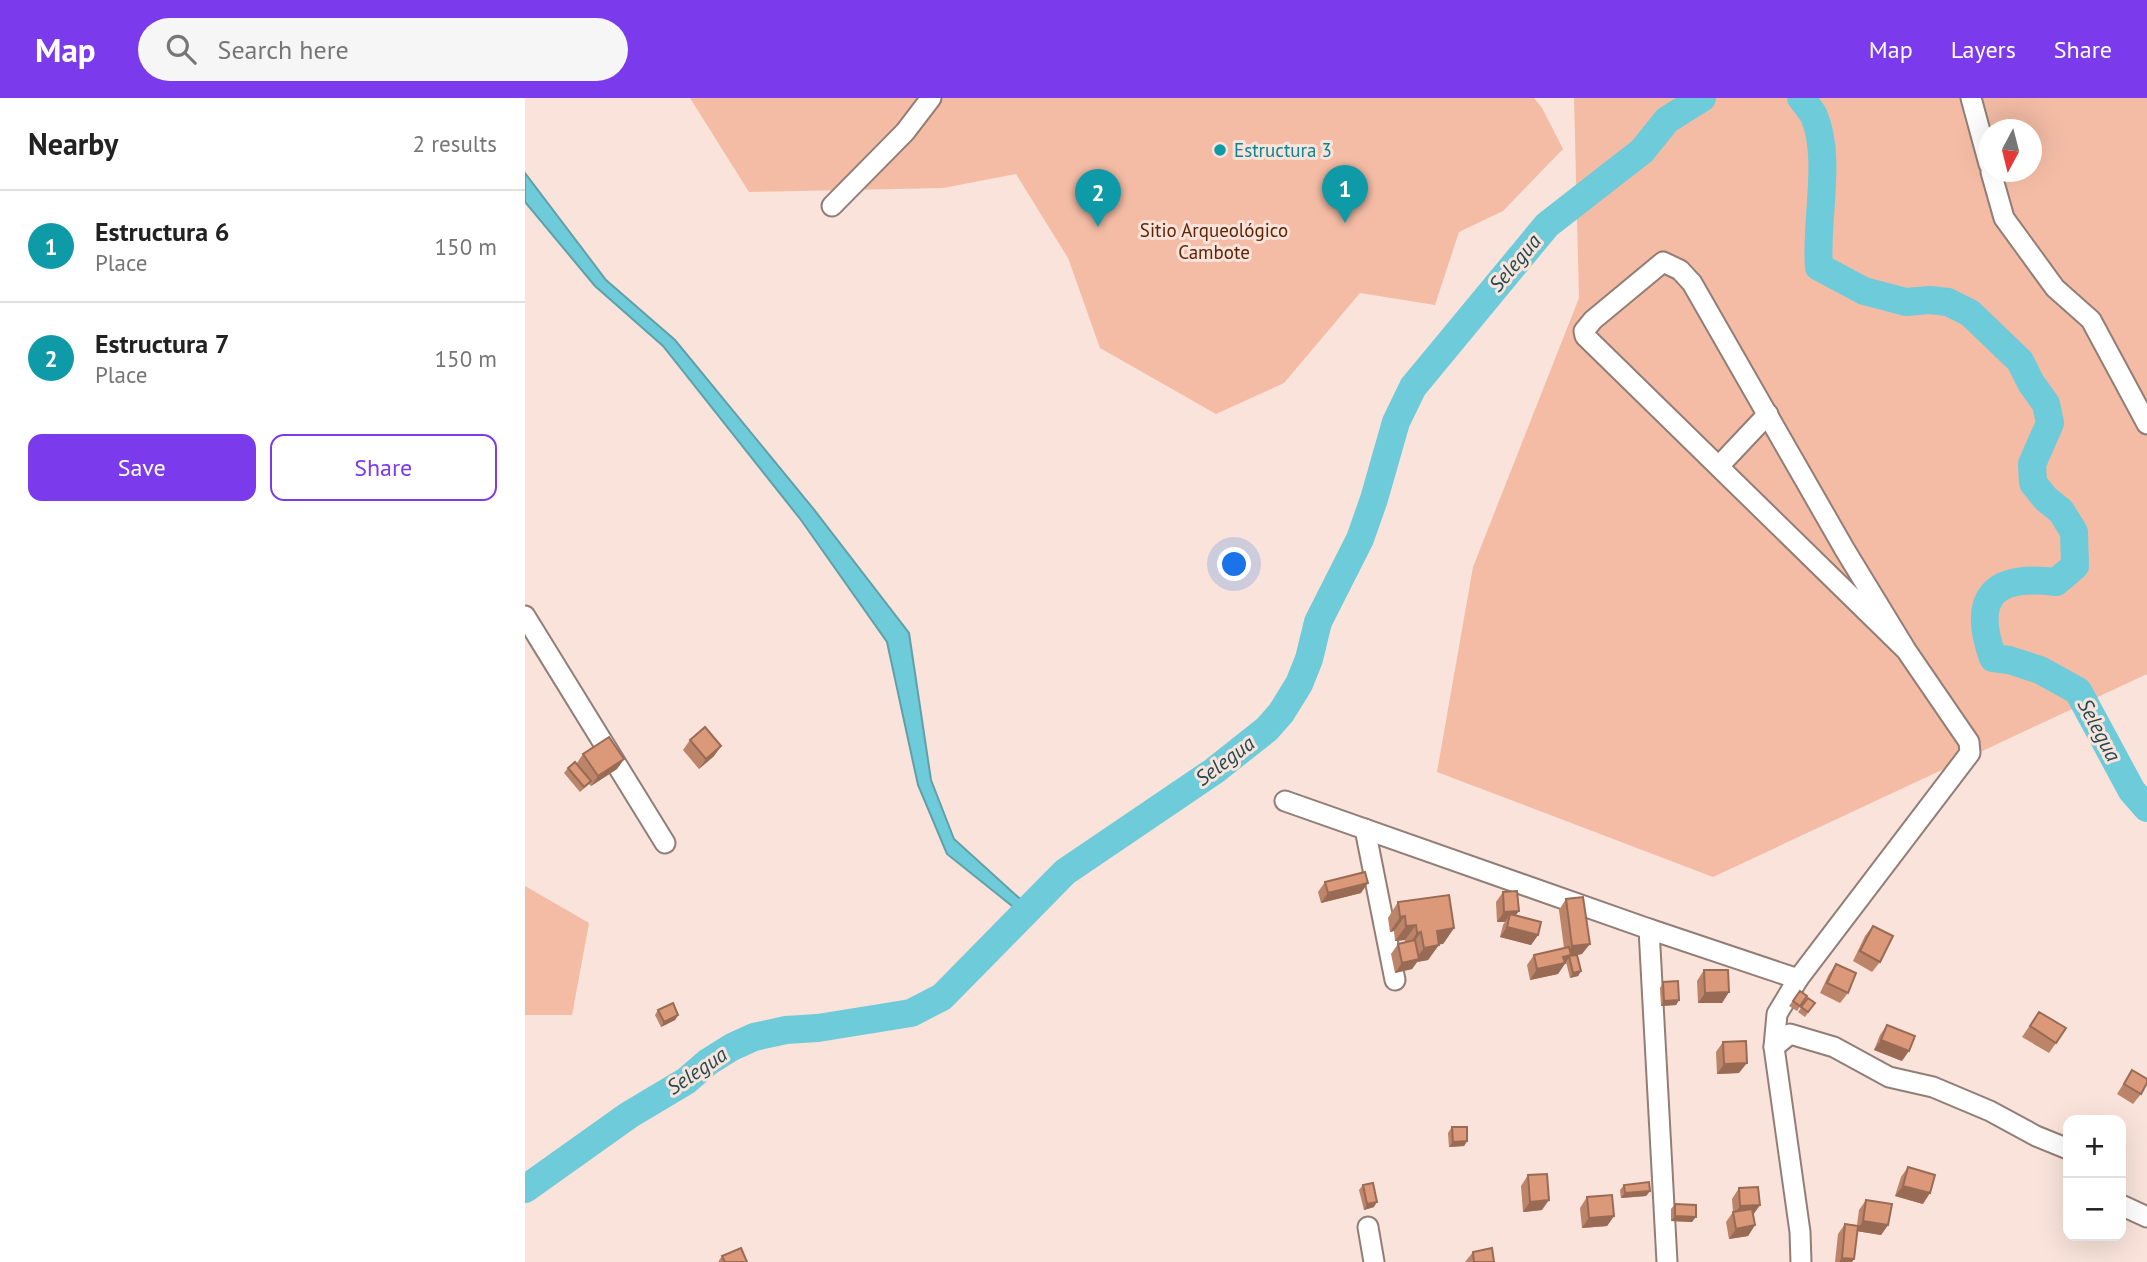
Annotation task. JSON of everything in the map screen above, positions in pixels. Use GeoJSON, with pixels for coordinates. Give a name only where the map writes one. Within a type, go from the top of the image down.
{"type":"FeatureCollection","features":[{"type":"Feature","properties":{"kind":"street"},"geometry":{"type":"LineString","coordinates":[[832,206],[905,132],[932,98]]}},
{"type":"Feature","properties":{"kind":"street"},"geometry":{"type":"LineString","coordinates":[[1971,98],[1979,126]]}},
{"type":"Feature","properties":{"kind":"street"},"geometry":{"type":"LineString","coordinates":[[1994,182],[2004,218],[2055,288],[2091,320],[2147,424]]}},
{"type":"Feature","properties":{"kind":"street"},"geometry":{"type":"LineString","coordinates":[[1801,1262],[1800,1232],[1775,1047],[1777,1014],[1798,979],[1971,753],[1969,742],[1906,649],[1845,550],[1692,284],[1681,270],[1663,262],[1593,320],[1584,331],[1585,336],[1906,649]]}},
{"type":"Feature","properties":{"kind":"street"},"geometry":{"type":"LineString","coordinates":[[1719,466],[1768,414]]}},
{"type":"Feature","properties":{"kind":"street"},"geometry":{"type":"LineString","coordinates":[[525,617],[665,843]]}},
{"type":"Feature","properties":{"kind":"street"},"geometry":{"type":"LineString","coordinates":[[1285,801],[1798,979]]}},
{"type":"Feature","properties":{"kind":"street"},"geometry":{"type":"LineString","coordinates":[[1365,829],[1395,980]]}},
{"type":"Feature","properties":{"kind":"street"},"geometry":{"type":"LineString","coordinates":[[1649,929],[1667,1262]]}},
{"type":"Feature","properties":{"kind":"street"},"geometry":{"type":"LineString","coordinates":[[1775,1047],[1790,1034],[1835,1047],[1889,1077],[1933,1087],[2063,1147]]}},
{"type":"Feature","properties":{"kind":"street"},"geometry":{"type":"LineString","coordinates":[[2126,1207],[2147,1217]]}},
{"type":"Feature","properties":{"kind":"street"},"geometry":{"type":"LineString","coordinates":[[1368,1227],[1374,1262]]}},
{"type":"Feature","properties":{"kind":"green space","name":"Sitio Arqueológico Cambote"},"geometry":{"type":"Polygon","coordinates":[[[690,98],[1534,98],[1563,149],[1503,211],[1459,232],[1435,305],[1360,293],[1284,383],[1216,414],[1100,348],[1068,258],[1016,174],[943,188],[749,192],[690,98]]]}},
{"type":"Feature","properties":{"kind":"green space"},"geometry":{"type":"Polygon","coordinates":[[[1574,98],[2147,98],[2147,674],[1713,877],[1437,772],[1473,567],[1579,298],[1574,98]]]}},
{"type":"Feature","properties":{"kind":"green space"},"geometry":{"type":"Polygon","coordinates":[[[525,886],[589,923],[572,1015],[525,1015],[525,886]]]}},
{"type":"Feature","properties":{"kind":"water"},"geometry":{"type":"Polygon","coordinates":[[[525,173],[606,280],[675,340],[812,507],[909,633],[931,780],[954,839],[1029,907],[1022,914],[947,854],[918,785],[887,642],[801,520],[663,346],[595,286],[525,202],[525,173]]]}},
{"type":"Feature","properties":{"kind":"building"},"geometry":{"type":"Polygon","coordinates":[[[705,727],[721,746],[706,759],[690,740],[705,727]]]}},
{"type":"Feature","properties":{"kind":"building"},"geometry":{"type":"Polygon","coordinates":[[[609,737],[624,759],[598,776],[583,754],[609,737]]]}},
{"type":"Feature","properties":{"kind":"building"},"geometry":{"type":"Polygon","coordinates":[[[575,762],[591,781],[584,787],[568,768],[575,762]]]}},
{"type":"Feature","properties":{"kind":"building"},"geometry":{"type":"Polygon","coordinates":[[[1365,872],[1368,883],[1328,893],[1325,882],[1365,872]]]}},
{"type":"Feature","properties":{"kind":"building"},"geometry":{"type":"Polygon","coordinates":[[[1517,891],[1519,911],[1504,912],[1503,892],[1517,891]]]}},
{"type":"Feature","properties":{"kind":"building"},"geometry":{"type":"Polygon","coordinates":[[[1449,895],[1454,928],[1437,931],[1439,945],[1424,948],[1421,932],[1417,933],[1416,925],[1406,926],[1405,916],[1400,917],[1398,902],[1449,895]]]}},
{"type":"Feature","properties":{"kind":"building"},"geometry":{"type":"Polygon","coordinates":[[[1583,897],[1590,944],[1572,946],[1566,899],[1583,897]]]}},
{"type":"Feature","properties":{"kind":"building"},"geometry":{"type":"Polygon","coordinates":[[[1510,914],[1541,922],[1538,935],[1507,927],[1510,914]]]}},
{"type":"Feature","properties":{"kind":"building"},"geometry":{"type":"Polygon","coordinates":[[[1873,926],[1893,936],[1880,962],[1860,951],[1873,926]]]}},
{"type":"Feature","properties":{"kind":"building"},"geometry":{"type":"Polygon","coordinates":[[[1415,940],[1419,959],[1402,963],[1398,944],[1415,940]]]}},
{"type":"Feature","properties":{"kind":"building"},"geometry":{"type":"Polygon","coordinates":[[[1569,947],[1571,955],[1563,957],[1565,963],[1537,969],[1534,955],[1569,947]]]}},
{"type":"Feature","properties":{"kind":"building"},"geometry":{"type":"Polygon","coordinates":[[[1577,955],[1581,971],[1573,973],[1569,956],[1577,955]]]}},
{"type":"Feature","properties":{"kind":"building"},"geometry":{"type":"Polygon","coordinates":[[[1836,964],[1856,973],[1848,993],[1827,983],[1836,964]]]}},
{"type":"Feature","properties":{"kind":"building"},"geometry":{"type":"Polygon","coordinates":[[[1704,970],[1728,970],[1729,992],[1705,993],[1704,970]]]}},
{"type":"Feature","properties":{"kind":"building"},"geometry":{"type":"Polygon","coordinates":[[[1678,981],[1679,1000],[1664,1001],[1663,982],[1678,981]]]}},
{"type":"Feature","properties":{"kind":"building"},"geometry":{"type":"Polygon","coordinates":[[[1800,991],[1807,996],[1800,1006],[1793,1001],[1800,991]]]}},
{"type":"Feature","properties":{"kind":"building"},"geometry":{"type":"Polygon","coordinates":[[[1808,998],[1815,1003],[1808,1012],[1801,1007],[1808,998]]]}},
{"type":"Feature","properties":{"kind":"building"},"geometry":{"type":"Polygon","coordinates":[[[673,1003],[678,1015],[664,1022],[658,1010],[673,1003]]]}},
{"type":"Feature","properties":{"kind":"building"},"geometry":{"type":"Polygon","coordinates":[[[2039,1012],[2066,1028],[2056,1043],[2030,1026],[2039,1012]]]}},
{"type":"Feature","properties":{"kind":"building"},"geometry":{"type":"Polygon","coordinates":[[[1887,1025],[1915,1036],[1909,1051],[1881,1040],[1887,1025]]]}},
{"type":"Feature","properties":{"kind":"building"},"geometry":{"type":"Polygon","coordinates":[[[1746,1041],[1747,1063],[1724,1064],[1723,1042],[1746,1041]]]}},
{"type":"Feature","properties":{"kind":"building"},"geometry":{"type":"Polygon","coordinates":[[[2132,1070],[2147,1079],[2141,1094],[2124,1084],[2132,1070]]]}},
{"type":"Feature","properties":{"kind":"building"},"geometry":{"type":"Polygon","coordinates":[[[1452,1127],[1467,1127],[1467,1141],[1453,1142],[1452,1127]]]}},
{"type":"Feature","properties":{"kind":"building"},"geometry":{"type":"Polygon","coordinates":[[[1908,1167],[1935,1175],[1930,1193],[1903,1186],[1908,1167]]]}},
{"type":"Feature","properties":{"kind":"building"},"geometry":{"type":"Polygon","coordinates":[[[1547,1174],[1549,1200],[1530,1202],[1528,1175],[1547,1174]]]}},
{"type":"Feature","properties":{"kind":"building"},"geometry":{"type":"Polygon","coordinates":[[[1649,1182],[1650,1191],[1625,1193],[1624,1185],[1649,1182]]]}},
{"type":"Feature","properties":{"kind":"building"},"geometry":{"type":"Polygon","coordinates":[[[1373,1183],[1377,1202],[1367,1204],[1363,1185],[1373,1183]]]}},
{"type":"Feature","properties":{"kind":"building"},"geometry":{"type":"Polygon","coordinates":[[[1758,1187],[1760,1205],[1740,1206],[1739,1188],[1758,1187]]]}},
{"type":"Feature","properties":{"kind":"building"},"geometry":{"type":"Polygon","coordinates":[[[1612,1195],[1614,1216],[1589,1218],[1587,1197],[1612,1195]]]}},
{"type":"Feature","properties":{"kind":"building"},"geometry":{"type":"Polygon","coordinates":[[[1866,1200],[1892,1204],[1888,1225],[1863,1221],[1866,1200]]]}},
{"type":"Feature","properties":{"kind":"building"},"geometry":{"type":"Polygon","coordinates":[[[1675,1204],[1696,1205],[1696,1217],[1675,1216],[1675,1204]]]}},
{"type":"Feature","properties":{"kind":"building"},"geometry":{"type":"Polygon","coordinates":[[[1752,1209],[1755,1225],[1736,1229],[1733,1212],[1752,1209]]]}},
{"type":"Feature","properties":{"kind":"building"},"geometry":{"type":"Polygon","coordinates":[[[1845,1224],[1858,1226],[1854,1259],[1842,1258],[1845,1224]]]}},
{"type":"Feature","properties":{"kind":"building"},"geometry":{"type":"Polygon","coordinates":[[[741,1248],[747,1262],[725,1262],[722,1256],[741,1248]]]}},
{"type":"Feature","properties":{"kind":"building"},"geometry":{"type":"Polygon","coordinates":[[[1492,1248],[1494,1262],[1474,1262],[1473,1252],[1492,1248]]]}},
{"type":"Feature","properties":{"kind":"waterway","name":"Selegua"},"geometry":{"type":"LineString","coordinates":[[525,1189],[629,1115],[686,1081],[708,1062],[732,1047],[754,1037],[786,1030],[818,1028],[911,1013],[942,997],[1065,872],[1214,771],[1267,729],[1281,713],[1299,684],[1309,659],[1318,622],[1360,539],[1396,422],[1413,387],[1547,225],[1642,151],[1667,120],[1702,98]]}},
{"type":"Feature","properties":{"kind":"waterway","name":"Selegua"},"geometry":{"type":"LineString","coordinates":[[1801,98],[1814,116],[1822,151],[1819,267],[1864,291],[1906,302],[1948,302],[1970,313],[2020,361],[2046,404],[2050,423],[2032,464],[2033,483],[2046,499],[2061,511],[2074,532],[2075,566],[2056,582],[2016,582],[2003,586],[1993,594],[1987,605],[1985,619],[1987,637],[1993,658],[2040,670],[2078,691],[2132,791],[2147,808]]}},
{"type":"Feature","properties":{"kind":"place","name":"Estructura 3"},"geometry":{"type":"Point","coordinates":[1220,150]}},
{"type":"Feature","properties":{"kind":"place","name":"Estructura 6"},"geometry":{"type":"Point","coordinates":[1345,223]}},
{"type":"Feature","properties":{"kind":"place","name":"Estructura 7"},"geometry":{"type":"Point","coordinates":[1098,227]}}]}
